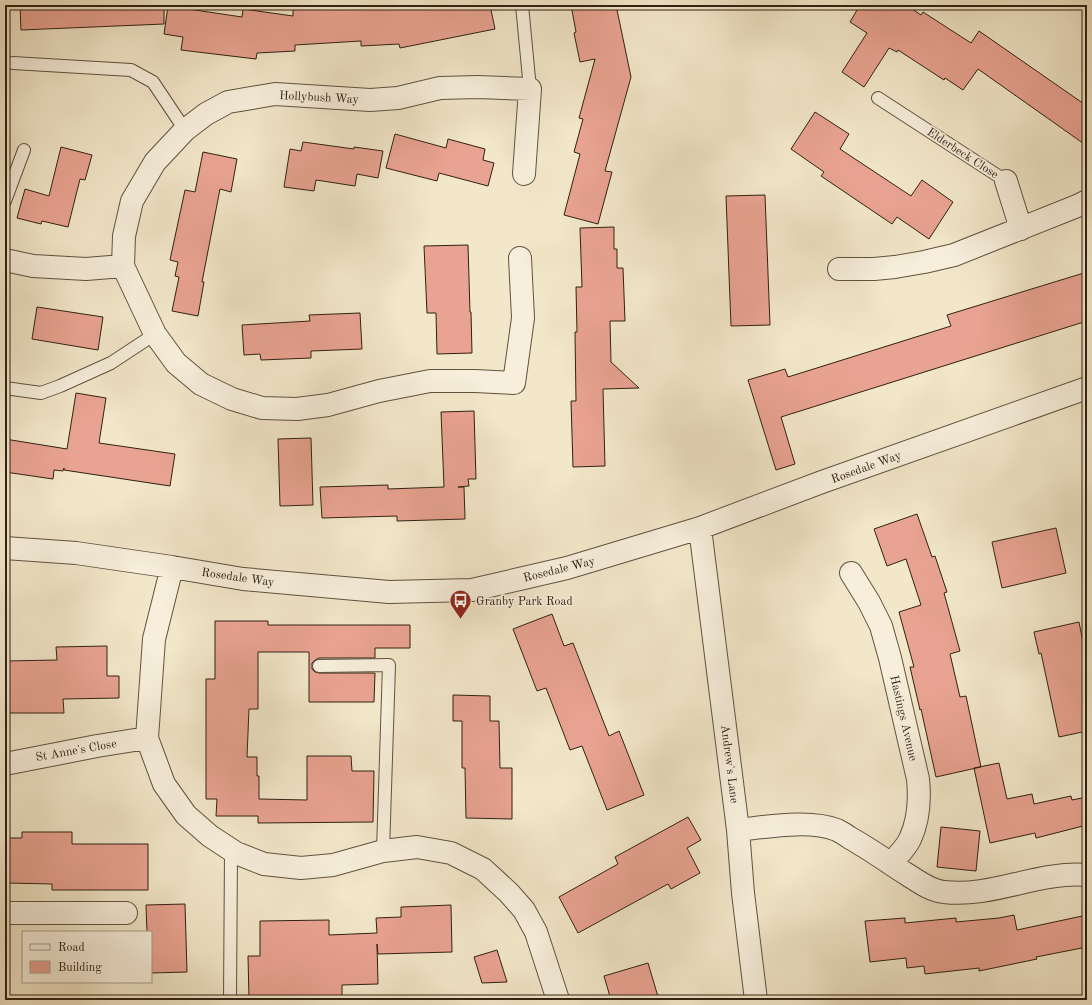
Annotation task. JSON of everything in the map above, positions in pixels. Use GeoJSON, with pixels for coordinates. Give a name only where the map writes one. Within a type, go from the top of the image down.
{"type":"FeatureCollection","features":[{"type":"Feature","properties":{"kind":"street","name":"Hollybush Way"},"geometry":{"type":"LineString","coordinates":[[520,258],[523,318],[514,383],[430,381],[379,391],[328,405],[297,409],[262,408],[232,399],[201,384],[176,363],[155,334],[123,266],[124,236],[132,201],[155,162],[185,130],[206,114],[228,102],[275,94],[370,100],[398,98],[440,88],[478,87],[530,89]]}},
{"type":"Feature","properties":{"kind":"street"},"geometry":{"type":"LineString","coordinates":[[524,174],[530,89]]}},
{"type":"Feature","properties":{"kind":"street","name":"Elderbeck Close"},"geometry":{"type":"LineString","coordinates":[[1006,181],[1021,229]]}},
{"type":"Feature","properties":{"kind":"street"},"geometry":{"type":"LineString","coordinates":[[839,269],[874,269],[895,267],[924,262],[954,254],[1021,229],[1087,201]]}},
{"type":"Feature","properties":{"kind":"street"},"geometry":{"type":"LineString","coordinates":[[5,260],[33,266],[78,268],[123,266]]}},
{"type":"Feature","properties":{"kind":"street","name":"Rosedale Way"},"geometry":{"type":"LineString","coordinates":[[5,548],[76,553],[243,579],[389,592],[472,590],[567,568],[700,528],[822,482],[1087,388]]}},
{"type":"Feature","properties":{"kind":"street","name":"Andrew's Lane"},"geometry":{"type":"LineString","coordinates":[[700,528],[738,830],[743,894],[756,1000]]}},
{"type":"Feature","properties":{"kind":"street"},"geometry":{"type":"LineString","coordinates":[[172,567],[154,639],[147,738],[164,784],[186,815],[210,836],[231,850],[264,864],[301,868],[333,865],[383,851],[417,847],[452,853],[483,869],[509,893],[524,910],[536,932],[558,1000]]}},
{"type":"Feature","properties":{"kind":"street","name":"Hastings Avenue"},"geometry":{"type":"LineString","coordinates":[[851,574],[869,602],[881,626],[918,778],[920,795],[915,826],[910,841],[891,864]]}},
{"type":"Feature","properties":{"kind":"street","name":"St Anne's Close"},"geometry":{"type":"LineString","coordinates":[[5,764],[102,745],[147,738]]}},
{"type":"Feature","properties":{"kind":"street"},"geometry":{"type":"LineString","coordinates":[[738,830],[791,825],[815,825],[836,830],[870,848],[924,886],[942,892],[978,892],[1050,877],[1073,874],[1087,875]]}},
{"type":"Feature","properties":{"kind":"street"},"geometry":{"type":"LineString","coordinates":[[5,913],[126,913]]}},
{"type":"Feature","properties":{"kind":"lane"},"geometry":{"type":"LineString","coordinates":[[522,5],[530,89]]}},
{"type":"Feature","properties":{"kind":"lane"},"geometry":{"type":"LineString","coordinates":[[13,63],[131,70],[153,82],[185,130]]}},
{"type":"Feature","properties":{"kind":"lane","name":"Elderbeck Close"},"geometry":{"type":"LineString","coordinates":[[878,98],[1006,181]]}},
{"type":"Feature","properties":{"kind":"lane"},"geometry":{"type":"LineString","coordinates":[[5,201],[24,150]]}},
{"type":"Feature","properties":{"kind":"lane"},"geometry":{"type":"LineString","coordinates":[[5,388],[41,393],[60,386],[111,362],[155,334]]}},
{"type":"Feature","properties":{"kind":"lane"},"geometry":{"type":"LineString","coordinates":[[319,666],[389,665],[383,851]]}},
{"type":"Feature","properties":{"kind":"lane"},"geometry":{"type":"LineString","coordinates":[[230,1000],[231,850]]}},
{"type":"Feature","properties":{"kind":"building"},"geometry":{"type":"Polygon","coordinates":[[[20,5],[164,5],[164,24],[21,30],[20,5]]]}},
{"type":"Feature","properties":{"kind":"building"},"geometry":{"type":"Polygon","coordinates":[[[366,5],[490,5],[495,29],[400,48],[399,44],[361,46],[361,41],[295,45],[295,51],[257,53],[256,59],[181,50],[183,37],[164,34],[168,6],[242,17],[243,9],[293,16],[293,9],[366,5]]]}},
{"type":"Feature","properties":{"kind":"building"},"geometry":{"type":"Polygon","coordinates":[[[571,5],[616,5],[631,77],[605,171],[612,172],[598,224],[564,215],[580,154],[574,152],[583,119],[579,118],[595,59],[580,62],[574,33],[576,32],[571,5]]]}},
{"type":"Feature","properties":{"kind":"building"},"geometry":{"type":"Polygon","coordinates":[[[860,5],[906,5],[921,15],[923,12],[971,43],[979,31],[1087,106],[1087,146],[978,69],[963,90],[945,78],[944,80],[898,50],[897,52],[889,48],[864,87],[842,72],[867,33],[850,22],[860,5]]]}},
{"type":"Feature","properties":{"kind":"building"},"geometry":{"type":"Polygon","coordinates":[[[815,112],[849,134],[840,149],[911,196],[922,180],[953,202],[929,239],[897,217],[892,224],[821,176],[824,172],[791,149],[815,112]]]}},
{"type":"Feature","properties":{"kind":"building"},"geometry":{"type":"Polygon","coordinates":[[[395,134],[446,148],[448,139],[485,149],[483,160],[494,163],[488,186],[439,173],[437,181],[386,168],[395,134]]]}},
{"type":"Feature","properties":{"kind":"building"},"geometry":{"type":"Polygon","coordinates":[[[303,142],[354,149],[354,147],[383,151],[378,178],[357,174],[355,186],[316,180],[314,191],[284,187],[290,149],[301,151],[303,142]]]}},
{"type":"Feature","properties":{"kind":"building"},"geometry":{"type":"Polygon","coordinates":[[[61,147],[92,155],[85,180],[80,179],[68,227],[42,221],[41,224],[17,218],[25,189],[49,196],[61,147]]]}},
{"type":"Feature","properties":{"kind":"building"},"geometry":{"type":"Polygon","coordinates":[[[203,152],[237,159],[231,192],[220,189],[202,282],[204,282],[198,316],[172,311],[179,277],[175,276],[178,262],[170,260],[185,190],[195,192],[203,152]]]}},
{"type":"Feature","properties":{"kind":"building"},"geometry":{"type":"Polygon","coordinates":[[[765,195],[770,325],[731,326],[726,196],[765,195]]]}},
{"type":"Feature","properties":{"kind":"building"},"geometry":{"type":"Polygon","coordinates":[[[614,227],[614,249],[617,249],[617,268],[623,268],[625,321],[610,321],[611,362],[639,388],[603,389],[605,466],[573,467],[571,401],[576,401],[576,287],[582,287],[580,228],[614,227]]]}},
{"type":"Feature","properties":{"kind":"building"},"geometry":{"type":"Polygon","coordinates":[[[468,245],[472,353],[437,354],[436,313],[427,313],[424,246],[468,245]]]}},
{"type":"Feature","properties":{"kind":"building"},"geometry":{"type":"Polygon","coordinates":[[[1087,272],[1087,321],[781,417],[795,464],[776,470],[748,380],[785,369],[788,377],[951,326],[947,315],[1087,272]]]}},
{"type":"Feature","properties":{"kind":"building"},"geometry":{"type":"Polygon","coordinates":[[[37,307],[103,317],[98,350],[32,339],[37,307]]]}},
{"type":"Feature","properties":{"kind":"building"},"geometry":{"type":"Polygon","coordinates":[[[360,313],[362,349],[311,351],[311,358],[261,360],[260,354],[244,355],[242,325],[310,321],[309,315],[360,313]]]}},
{"type":"Feature","properties":{"kind":"building"},"geometry":{"type":"Polygon","coordinates":[[[76,393],[106,398],[99,443],[175,454],[170,486],[64,470],[64,468],[63,471],[54,470],[53,479],[5,472],[5,439],[67,449],[76,393]]]}},
{"type":"Feature","properties":{"kind":"building"},"geometry":{"type":"Polygon","coordinates":[[[474,411],[476,479],[468,479],[469,486],[458,487],[464,487],[465,519],[397,521],[397,516],[322,518],[320,487],[388,485],[388,489],[444,487],[441,412],[474,411]]]}},
{"type":"Feature","properties":{"kind":"building"},"geometry":{"type":"Polygon","coordinates":[[[311,438],[313,505],[280,506],[278,439],[311,438]]]}},
{"type":"Feature","properties":{"kind":"building"},"geometry":{"type":"Polygon","coordinates":[[[917,514],[932,557],[935,556],[947,592],[944,593],[960,651],[950,654],[960,697],[966,696],[981,767],[936,777],[910,667],[914,667],[899,612],[921,605],[906,559],[887,566],[874,529],[917,514]]]}},
{"type":"Feature","properties":{"kind":"building"},"geometry":{"type":"Polygon","coordinates":[[[1056,528],[1066,573],[1002,588],[992,542],[1056,528]]]}},
{"type":"Feature","properties":{"kind":"building"},"geometry":{"type":"Polygon","coordinates":[[[552,614],[564,646],[573,643],[609,736],[619,731],[644,795],[607,810],[582,746],[570,750],[546,688],[537,691],[513,629],[552,614]]]}},
{"type":"Feature","properties":{"kind":"building"},"geometry":{"type":"Polygon","coordinates":[[[215,621],[268,621],[268,625],[410,625],[410,648],[375,648],[375,658],[319,658],[312,663],[312,669],[319,673],[375,673],[374,702],[309,702],[309,652],[258,652],[258,709],[249,709],[247,757],[257,757],[259,799],[307,800],[307,756],[351,756],[352,771],[374,771],[373,822],[258,823],[258,816],[216,816],[217,799],[206,799],[206,679],[215,679],[215,621]]]}},
{"type":"Feature","properties":{"kind":"building"},"geometry":{"type":"Polygon","coordinates":[[[1079,622],[1087,662],[1087,731],[1059,737],[1041,653],[1039,654],[1034,632],[1079,622]]]}},
{"type":"Feature","properties":{"kind":"building"},"geometry":{"type":"Polygon","coordinates":[[[107,646],[107,676],[119,676],[119,698],[63,699],[64,713],[5,713],[5,661],[57,660],[56,647],[107,646]]]}},
{"type":"Feature","properties":{"kind":"building"},"geometry":{"type":"Polygon","coordinates":[[[453,695],[490,696],[490,721],[499,721],[500,768],[512,768],[512,819],[466,818],[465,768],[462,768],[462,721],[453,721],[453,695]]]}},
{"type":"Feature","properties":{"kind":"building"},"geometry":{"type":"Polygon","coordinates":[[[999,763],[1007,799],[1032,794],[1034,804],[1071,796],[1072,800],[1087,797],[1087,825],[1036,838],[1035,833],[990,843],[974,768],[999,763]]]}},
{"type":"Feature","properties":{"kind":"building"},"geometry":{"type":"Polygon","coordinates":[[[688,817],[701,840],[687,848],[700,873],[671,889],[668,884],[578,933],[559,897],[618,864],[615,857],[688,817]]]}},
{"type":"Feature","properties":{"kind":"building"},"geometry":{"type":"Polygon","coordinates":[[[941,827],[980,831],[976,871],[937,867],[941,827]]]}},
{"type":"Feature","properties":{"kind":"building"},"geometry":{"type":"Polygon","coordinates":[[[22,832],[72,832],[72,844],[148,844],[148,890],[52,890],[52,884],[5,883],[5,838],[22,838],[22,832]]]}},
{"type":"Feature","properties":{"kind":"building"},"geometry":{"type":"Polygon","coordinates":[[[185,904],[187,972],[152,973],[152,931],[147,931],[146,905],[185,904]]]}},
{"type":"Feature","properties":{"kind":"building"},"geometry":{"type":"Polygon","coordinates":[[[451,905],[452,952],[378,954],[377,944],[378,984],[342,985],[342,1000],[249,1000],[248,956],[260,956],[260,921],[329,920],[329,935],[377,933],[376,918],[401,917],[401,907],[451,905]]]}},
{"type":"Feature","properties":{"kind":"building"},"geometry":{"type":"Polygon","coordinates":[[[1014,915],[1017,930],[1087,915],[1087,947],[1036,957],[1037,959],[979,971],[979,968],[925,974],[924,966],[907,968],[906,958],[870,962],[865,921],[905,918],[905,923],[956,918],[956,922],[1014,915]]]}},
{"type":"Feature","properties":{"kind":"building"},"geometry":{"type":"Polygon","coordinates":[[[497,950],[507,982],[482,983],[474,957],[497,950]]]}},
{"type":"Feature","properties":{"kind":"building"},"geometry":{"type":"Polygon","coordinates":[[[648,963],[659,1000],[611,1000],[604,976],[648,963]]]}},
{"type":"Feature","properties":{"kind":"place","name":"Granby Park Road"},"geometry":{"type":"Point","coordinates":[460,620]}}]}
